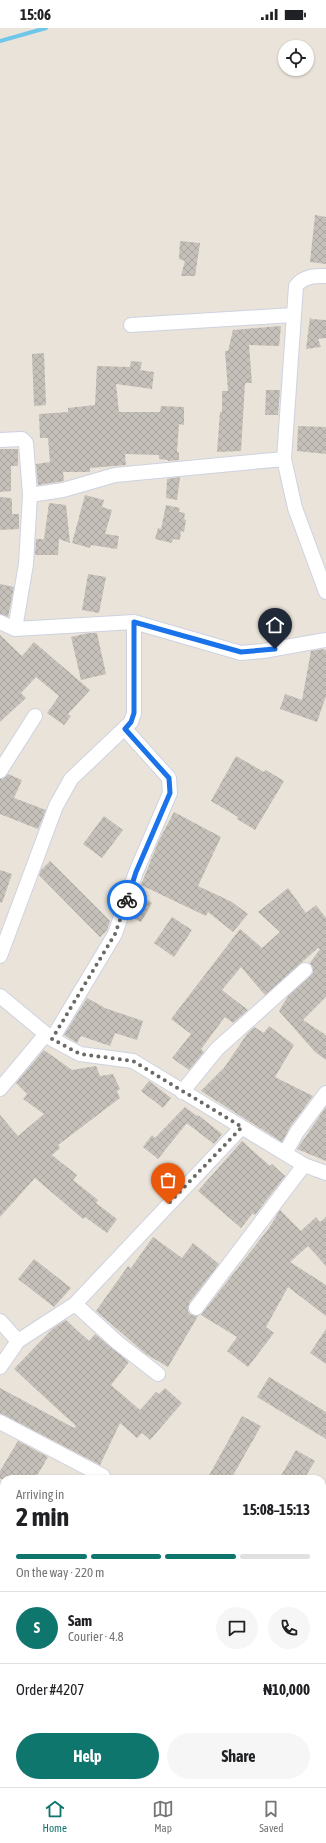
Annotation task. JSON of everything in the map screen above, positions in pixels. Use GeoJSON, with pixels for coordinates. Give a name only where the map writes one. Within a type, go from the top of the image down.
{"type":"FeatureCollection","features":[{"type":"Feature","properties":{"kind":"street"},"geometry":{"type":"LineString","coordinates":[[326,276],[310,276],[300,281],[296,286],[284,459],[294,508],[326,592]]}},
{"type":"Feature","properties":{"kind":"street"},"geometry":{"type":"LineString","coordinates":[[131,325],[293,315]]}},
{"type":"Feature","properties":{"kind":"street"},"geometry":{"type":"LineString","coordinates":[[0,440],[22,439],[26,443],[30,496],[26,564],[14,629]]}},
{"type":"Feature","properties":{"kind":"street"},"geometry":{"type":"LineString","coordinates":[[30,496],[63,490],[115,475],[284,459]]}},
{"type":"Feature","properties":{"kind":"street"},"geometry":{"type":"LineString","coordinates":[[0,622],[14,629],[134,622],[241,652],[263,652],[326,640]]}},
{"type":"Feature","properties":{"kind":"street"},"geometry":{"type":"LineString","coordinates":[[0,956],[56,806],[71,779],[131,722],[134,713],[134,622]]}},
{"type":"Feature","properties":{"kind":"street"},"geometry":{"type":"LineString","coordinates":[[0,771],[35,716]]}},
{"type":"Feature","properties":{"kind":"street"},"geometry":{"type":"LineString","coordinates":[[0,1089],[49,1037],[115,934],[136,872],[170,793],[169,778],[125,729]]}},
{"type":"Feature","properties":{"kind":"street"},"geometry":{"type":"LineString","coordinates":[[182,1092],[217,1049],[305,970]]}},
{"type":"Feature","properties":{"kind":"street"},"geometry":{"type":"LineString","coordinates":[[0,996],[49,1037],[80,1054],[133,1061],[304,1165],[326,1173]]}},
{"type":"Feature","properties":{"kind":"street"},"geometry":{"type":"LineString","coordinates":[[285,1153],[297,1132],[326,1093]]}},
{"type":"Feature","properties":{"kind":"street"},"geometry":{"type":"LineString","coordinates":[[0,1367],[18,1341],[74,1304],[242,1127]]}},
{"type":"Feature","properties":{"kind":"street"},"geometry":{"type":"LineString","coordinates":[[196,1308],[304,1165]]}},
{"type":"Feature","properties":{"kind":"street"},"geometry":{"type":"LineString","coordinates":[[74,1304],[118,1343],[158,1374]]}},
{"type":"Feature","properties":{"kind":"street"},"geometry":{"type":"LineString","coordinates":[[0,1321],[18,1341]]}},
{"type":"Feature","properties":{"kind":"street"},"geometry":{"type":"LineString","coordinates":[[0,1422],[101,1475]]}},
{"type":"Feature","properties":{"kind":"building"},"geometry":{"type":"Polygon","coordinates":[[[315,215],[326,217],[326,264],[310,262],[315,215]]]}},
{"type":"Feature","properties":{"kind":"building"},"geometry":{"type":"Polygon","coordinates":[[[180,241],[200,243],[195,276],[181,276],[185,261],[179,259],[180,241]]]}},
{"type":"Feature","properties":{"kind":"building"},"geometry":{"type":"Polygon","coordinates":[[[310,317],[311,319],[326,320],[326,338],[318,339],[321,347],[306,349],[310,317]]]}},
{"type":"Feature","properties":{"kind":"building"},"geometry":{"type":"Polygon","coordinates":[[[281,326],[279,346],[249,345],[252,383],[245,383],[241,451],[217,452],[220,412],[222,412],[222,391],[228,391],[225,351],[228,351],[233,330],[281,326]]]}},
{"type":"Feature","properties":{"kind":"building"},"geometry":{"type":"Polygon","coordinates":[[[44,353],[46,405],[34,406],[32,354],[44,353]]]}},
{"type":"Feature","properties":{"kind":"building"},"geometry":{"type":"Polygon","coordinates":[[[131,361],[142,362],[140,370],[154,372],[152,389],[116,384],[119,412],[160,412],[161,406],[184,407],[184,425],[179,424],[177,452],[179,452],[179,460],[168,461],[159,459],[159,455],[125,454],[126,465],[90,468],[90,472],[63,472],[64,481],[38,485],[36,464],[50,462],[48,438],[40,438],[39,414],[68,412],[68,408],[95,405],[97,366],[130,367],[131,361]]]}},
{"type":"Feature","properties":{"kind":"building"},"geometry":{"type":"Polygon","coordinates":[[[266,390],[280,390],[278,415],[265,415],[266,390]]]}},
{"type":"Feature","properties":{"kind":"building"},"geometry":{"type":"Polygon","coordinates":[[[298,426],[326,427],[326,454],[297,451],[298,426]]]}},
{"type":"Feature","properties":{"kind":"building"},"geometry":{"type":"Polygon","coordinates":[[[0,449],[18,449],[18,466],[11,466],[11,491],[0,492],[0,449]]]}},
{"type":"Feature","properties":{"kind":"building"},"geometry":{"type":"Polygon","coordinates":[[[180,477],[177,500],[166,498],[167,479],[180,477]]]}},
{"type":"Feature","properties":{"kind":"building"},"geometry":{"type":"Polygon","coordinates":[[[85,495],[104,500],[102,507],[112,510],[105,534],[119,536],[117,549],[91,545],[90,548],[72,543],[85,495]]]}},
{"type":"Feature","properties":{"kind":"building"},"geometry":{"type":"Polygon","coordinates":[[[0,497],[11,498],[12,514],[19,514],[19,529],[0,530],[0,497]]]}},
{"type":"Feature","properties":{"kind":"building"},"geometry":{"type":"Polygon","coordinates":[[[49,503],[66,505],[70,543],[59,539],[58,555],[35,555],[36,539],[44,539],[49,503]]]}},
{"type":"Feature","properties":{"kind":"building"},"geometry":{"type":"Polygon","coordinates":[[[166,505],[180,508],[179,512],[185,513],[184,519],[186,520],[184,532],[181,531],[180,540],[173,539],[172,543],[155,539],[158,528],[161,529],[166,505]]]}},
{"type":"Feature","properties":{"kind":"building"},"geometry":{"type":"Polygon","coordinates":[[[88,574],[106,577],[99,613],[82,610],[88,574]]]}},
{"type":"Feature","properties":{"kind":"building"},"geometry":{"type":"Polygon","coordinates":[[[0,584],[14,587],[8,617],[0,614],[0,584]]]}},
{"type":"Feature","properties":{"kind":"building"},"geometry":{"type":"Polygon","coordinates":[[[89,633],[97,633],[106,674],[81,680],[71,637],[89,633]]]}},
{"type":"Feature","properties":{"kind":"building"},"geometry":{"type":"Polygon","coordinates":[[[0,635],[22,656],[34,642],[90,690],[68,714],[71,716],[64,725],[47,713],[59,696],[36,677],[21,693],[26,698],[0,722],[0,635]]]}},
{"type":"Feature","properties":{"kind":"building"},"geometry":{"type":"Polygon","coordinates":[[[322,649],[326,650],[326,696],[317,722],[280,709],[285,694],[302,700],[311,651],[322,649]]]}},
{"type":"Feature","properties":{"kind":"building"},"geometry":{"type":"Polygon","coordinates":[[[236,756],[264,772],[266,770],[284,781],[255,830],[237,819],[238,817],[211,801],[236,756]]]}},
{"type":"Feature","properties":{"kind":"building"},"geometry":{"type":"Polygon","coordinates":[[[8,774],[22,780],[14,798],[46,810],[38,829],[0,814],[0,779],[4,778],[8,774]]]}},
{"type":"Feature","properties":{"kind":"building"},"geometry":{"type":"Polygon","coordinates":[[[174,812],[221,837],[198,886],[232,902],[248,914],[233,932],[208,912],[206,916],[141,885],[159,840],[174,812]]]}},
{"type":"Feature","properties":{"kind":"building"},"geometry":{"type":"Polygon","coordinates":[[[104,816],[123,830],[102,858],[83,844],[104,816]]]}},
{"type":"Feature","properties":{"kind":"building"},"geometry":{"type":"Polygon","coordinates":[[[50,861],[110,921],[107,930],[100,937],[39,875],[41,870],[50,861]]]}},
{"type":"Feature","properties":{"kind":"building"},"geometry":{"type":"Polygon","coordinates":[[[0,870],[12,874],[2,903],[0,902],[0,870]]]}},
{"type":"Feature","properties":{"kind":"building"},"geometry":{"type":"Polygon","coordinates":[[[288,888],[306,913],[316,905],[326,918],[326,997],[303,1020],[326,1035],[326,1060],[315,1052],[279,1011],[288,996],[313,973],[313,968],[310,963],[320,949],[318,948],[265,995],[241,967],[222,990],[248,1010],[233,1023],[225,1017],[201,1049],[204,1052],[189,1070],[172,1058],[191,1034],[171,1019],[240,929],[262,948],[280,932],[258,912],[288,888]]]}},
{"type":"Feature","properties":{"kind":"building"},"geometry":{"type":"Polygon","coordinates":[[[138,893],[152,903],[141,922],[130,917],[138,893]]]}},
{"type":"Feature","properties":{"kind":"building"},"geometry":{"type":"Polygon","coordinates":[[[172,917],[192,930],[174,957],[154,943],[172,917]]]}},
{"type":"Feature","properties":{"kind":"building"},"geometry":{"type":"Polygon","coordinates":[[[87,998],[105,1008],[143,1021],[137,1040],[115,1033],[110,1046],[81,1036],[77,1043],[64,1035],[87,998]]]}},
{"type":"Feature","properties":{"kind":"building"},"geometry":{"type":"Polygon","coordinates":[[[269,1026],[294,1045],[275,1077],[313,1096],[290,1127],[282,1142],[201,1091],[224,1068],[247,1034],[254,1027],[264,1033],[269,1026]]]}},
{"type":"Feature","properties":{"kind":"building"},"geometry":{"type":"Polygon","coordinates":[[[44,1050],[72,1070],[96,1066],[100,1076],[113,1074],[120,1089],[117,1091],[120,1098],[58,1145],[60,1148],[52,1155],[77,1175],[73,1180],[98,1200],[96,1203],[117,1219],[107,1233],[85,1217],[83,1219],[35,1178],[0,1217],[0,1115],[18,1136],[44,1114],[23,1099],[27,1094],[16,1083],[44,1050]]]}},
{"type":"Feature","properties":{"kind":"building"},"geometry":{"type":"Polygon","coordinates":[[[149,1081],[171,1098],[163,1108],[141,1091],[149,1081]]]}},
{"type":"Feature","properties":{"kind":"building"},"geometry":{"type":"Polygon","coordinates":[[[185,1107],[197,1116],[198,1115],[222,1134],[214,1144],[186,1124],[158,1159],[143,1147],[152,1135],[155,1138],[185,1107]]]}},
{"type":"Feature","properties":{"kind":"building"},"geometry":{"type":"Polygon","coordinates":[[[326,1107],[326,1161],[297,1149],[326,1107]]]}},
{"type":"Feature","properties":{"kind":"building"},"geometry":{"type":"Polygon","coordinates":[[[242,1141],[270,1166],[272,1164],[285,1176],[255,1215],[253,1213],[241,1228],[198,1191],[242,1141]]]}},
{"type":"Feature","properties":{"kind":"building"},"geometry":{"type":"Polygon","coordinates":[[[280,1210],[301,1231],[316,1217],[320,1222],[326,1217],[326,1266],[308,1246],[290,1262],[326,1285],[326,1316],[288,1287],[266,1327],[274,1333],[248,1367],[227,1351],[237,1337],[201,1315],[269,1228],[280,1210]]]}},
{"type":"Feature","properties":{"kind":"building"},"geometry":{"type":"Polygon","coordinates":[[[153,1237],[182,1258],[193,1243],[219,1264],[189,1303],[188,1312],[191,1315],[198,1316],[168,1367],[146,1354],[96,1311],[128,1266],[131,1268],[153,1237]]]}},
{"type":"Feature","properties":{"kind":"building"},"geometry":{"type":"Polygon","coordinates":[[[34,1259],[71,1288],[54,1307],[18,1279],[34,1259]]]}},
{"type":"Feature","properties":{"kind":"building"},"geometry":{"type":"Polygon","coordinates":[[[66,1320],[89,1341],[95,1334],[129,1362],[111,1385],[140,1410],[156,1392],[159,1394],[165,1388],[182,1403],[150,1440],[142,1433],[137,1438],[120,1423],[100,1465],[0,1413],[0,1388],[74,1428],[76,1426],[14,1369],[52,1329],[66,1320]]]}},
{"type":"Feature","properties":{"kind":"building"},"geometry":{"type":"Polygon","coordinates":[[[326,1329],[326,1364],[310,1353],[326,1329]]]}},
{"type":"Feature","properties":{"kind":"building"},"geometry":{"type":"Polygon","coordinates":[[[269,1377],[326,1412],[326,1439],[257,1397],[269,1377]]]}},
{"type":"Feature","properties":{"kind":"building"},"geometry":{"type":"Polygon","coordinates":[[[242,1416],[261,1426],[233,1475],[209,1475],[242,1416]]]}},
{"type":"Feature","properties":{"kind":"building"},"geometry":{"type":"Polygon","coordinates":[[[18,1441],[48,1457],[37,1475],[0,1475],[0,1471],[18,1441]]]}},
{"type":"Feature","properties":{"kind":"building"},"geometry":{"type":"Polygon","coordinates":[[[296,1450],[315,1461],[306,1475],[281,1475],[296,1450]]]}},
{"type":"Feature","properties":{"kind":"waterway"},"geometry":{"type":"LineString","coordinates":[[0,41],[46,28]]}},
{"type":"Feature","properties":{"kind":"way so far"},"geometry":{"type":"LineString","coordinates":[[127,900],[115,934],[52,1039],[80,1054],[133,1061],[242,1127],[168,1204]]}},
{"type":"Feature","properties":{"kind":"route"},"geometry":{"type":"LineString","coordinates":[[127,900],[136,872],[170,793],[169,778],[125,729],[131,722],[134,713],[134,622],[241,652],[263,652],[275,649]]}}]}
